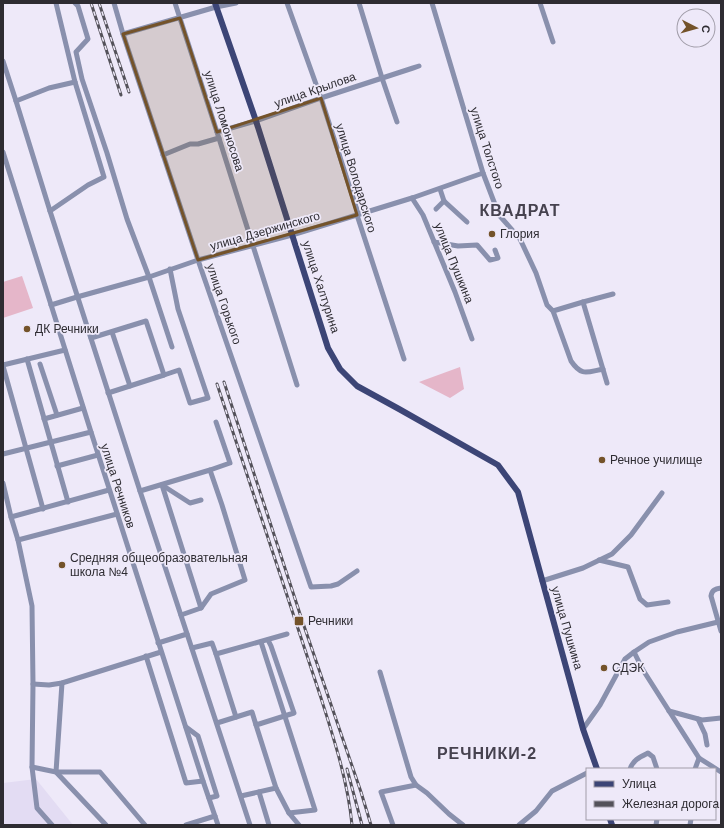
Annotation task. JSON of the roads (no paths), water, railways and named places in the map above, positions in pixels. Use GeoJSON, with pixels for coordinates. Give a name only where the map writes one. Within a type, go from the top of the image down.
{"type":"FeatureCollection","features":[{"type":"Feature","properties":{"kind":"main road","name":"улица Халтурина"},"geometry":{"type":"LineString","coordinates":[[216,5],[256,121],[328,348],[340,369],[356,386],[498,465],[518,492]]}},
{"type":"Feature","properties":{"kind":"main road","name":"улица Пушкина"},"geometry":{"type":"LineString","coordinates":[[518,492],[583,729],[597,768]]}},
{"type":"Feature","properties":{"kind":"street"},"geometry":{"type":"LineString","coordinates":[[50,211],[88,185],[104,177],[75,82],[56,3]]}},
{"type":"Feature","properties":{"kind":"street"},"geometry":{"type":"LineString","coordinates":[[75,3],[78,6],[88,38],[76,52],[82,79],[127,219],[149,277],[172,347]]}},
{"type":"Feature","properties":{"kind":"street","name":"улица Горького"},"geometry":{"type":"LineString","coordinates":[[114,3],[198,260],[311,586],[331,586],[338,584],[357,571]]}},
{"type":"Feature","properties":{"kind":"street","name":"улица Ломоносова"},"geometry":{"type":"LineString","coordinates":[[175,3],[297,385]]}},
{"type":"Feature","properties":{"kind":"street"},"geometry":{"type":"LineString","coordinates":[[123,34],[180,18],[216,5],[236,3]]}},
{"type":"Feature","properties":{"kind":"street","name":"улица Володарского"},"geometry":{"type":"LineString","coordinates":[[287,3],[321,98],[404,359]]}},
{"type":"Feature","properties":{"kind":"street"},"geometry":{"type":"LineString","coordinates":[[359,3],[397,122]]}},
{"type":"Feature","properties":{"kind":"street","name":"улица Толстого"},"geometry":{"type":"LineString","coordinates":[[432,3],[483,173],[499,215],[520,238],[536,273],[547,305],[553,311],[571,361],[576,368],[584,373],[604,369]]}},
{"type":"Feature","properties":{"kind":"street"},"geometry":{"type":"LineString","coordinates":[[540,3],[553,42]]}},
{"type":"Feature","properties":{"kind":"street"},"geometry":{"type":"LineString","coordinates":[[3,61],[140,492],[250,825]]}},
{"type":"Feature","properties":{"kind":"street","name":"улица Крылова"},"geometry":{"type":"LineString","coordinates":[[217,132],[256,121],[419,66]]}},
{"type":"Feature","properties":{"kind":"street"},"geometry":{"type":"LineString","coordinates":[[16,101],[50,88],[75,82]]}},
{"type":"Feature","properties":{"kind":"street"},"geometry":{"type":"LineString","coordinates":[[163,155],[190,144],[198,144],[219,138]]}},
{"type":"Feature","properties":{"kind":"street","name":"улица Речников"},"geometry":{"type":"LineString","coordinates":[[3,152],[109,490],[218,825]]}},
{"type":"Feature","properties":{"kind":"street","name":"улица Дзержинского"},"geometry":{"type":"LineString","coordinates":[[51,305],[77,296],[149,277],[198,260],[292,235],[412,198],[483,173]]}},
{"type":"Feature","properties":{"kind":"street"},"geometry":{"type":"LineString","coordinates":[[440,188],[444,202],[467,222]]}},
{"type":"Feature","properties":{"kind":"street","name":"улица Пушкина"},"geometry":{"type":"LineString","coordinates":[[412,198],[423,215],[455,292],[472,339]]}},
{"type":"Feature","properties":{"kind":"street"},"geometry":{"type":"LineString","coordinates":[[436,209],[444,202]]}},
{"type":"Feature","properties":{"kind":"street"},"geometry":{"type":"LineString","coordinates":[[434,242],[458,246],[477,245],[490,260],[498,258],[495,250]]}},
{"type":"Feature","properties":{"kind":"street"},"geometry":{"type":"LineString","coordinates":[[108,393],[179,370],[190,403],[208,398],[178,309],[170,269]]}},
{"type":"Feature","properties":{"kind":"street"},"geometry":{"type":"LineString","coordinates":[[553,311],[613,294]]}},
{"type":"Feature","properties":{"kind":"street"},"geometry":{"type":"LineString","coordinates":[[583,302],[607,383]]}},
{"type":"Feature","properties":{"kind":"street"},"geometry":{"type":"LineString","coordinates":[[91,338],[146,321],[164,375]]}},
{"type":"Feature","properties":{"kind":"street"},"geometry":{"type":"LineString","coordinates":[[112,332],[130,386]]}},
{"type":"Feature","properties":{"kind":"street"},"geometry":{"type":"LineString","coordinates":[[44,509],[3,365],[65,350]]}},
{"type":"Feature","properties":{"kind":"street"},"geometry":{"type":"LineString","coordinates":[[27,359],[68,502]]}},
{"type":"Feature","properties":{"kind":"street"},"geometry":{"type":"LineString","coordinates":[[40,364],[57,415]]}},
{"type":"Feature","properties":{"kind":"street"},"geometry":{"type":"LineString","coordinates":[[44,419],[83,408]]}},
{"type":"Feature","properties":{"kind":"street"},"geometry":{"type":"LineString","coordinates":[[140,492],[230,463],[216,422]]}},
{"type":"Feature","properties":{"kind":"street"},"geometry":{"type":"LineString","coordinates":[[3,454],[91,432]]}},
{"type":"Feature","properties":{"kind":"street"},"geometry":{"type":"LineString","coordinates":[[57,466],[98,455]]}},
{"type":"Feature","properties":{"kind":"street"},"geometry":{"type":"LineString","coordinates":[[181,615],[201,608],[211,594],[244,580],[210,470]]}},
{"type":"Feature","properties":{"kind":"street"},"geometry":{"type":"LineString","coordinates":[[3,483],[18,540],[32,606],[32,767],[37,808],[52,825]]}},
{"type":"Feature","properties":{"kind":"street"},"geometry":{"type":"LineString","coordinates":[[162,485],[190,504],[201,500]]}},
{"type":"Feature","properties":{"kind":"street"},"geometry":{"type":"LineString","coordinates":[[162,485],[201,608]]}},
{"type":"Feature","properties":{"kind":"street"},"geometry":{"type":"LineString","coordinates":[[11,517],[109,490]]}},
{"type":"Feature","properties":{"kind":"street"},"geometry":{"type":"LineString","coordinates":[[542,581],[583,568],[612,554],[631,535],[662,493]]}},
{"type":"Feature","properties":{"kind":"street"},"geometry":{"type":"LineString","coordinates":[[18,540],[117,514]]}},
{"type":"Feature","properties":{"kind":"street"},"geometry":{"type":"LineString","coordinates":[[599,560],[628,567],[640,599],[646,606],[668,602]]}},
{"type":"Feature","properties":{"kind":"street"},"geometry":{"type":"LineString","coordinates":[[721,588],[714,590],[711,596],[721,631]]}},
{"type":"Feature","properties":{"kind":"street"},"geometry":{"type":"LineString","coordinates":[[583,729],[600,705],[624,659],[649,642],[677,632],[718,622]]}},
{"type":"Feature","properties":{"kind":"street"},"geometry":{"type":"LineString","coordinates":[[158,643],[187,634]]}},
{"type":"Feature","properties":{"kind":"street"},"geometry":{"type":"LineString","coordinates":[[216,654],[287,634]]}},
{"type":"Feature","properties":{"kind":"street"},"geometry":{"type":"LineString","coordinates":[[256,725],[294,713],[268,640]]}},
{"type":"Feature","properties":{"kind":"street"},"geometry":{"type":"LineString","coordinates":[[260,642],[315,810],[289,813]]}},
{"type":"Feature","properties":{"kind":"street"},"geometry":{"type":"LineString","coordinates":[[192,648],[212,643],[236,717]]}},
{"type":"Feature","properties":{"kind":"street"},"geometry":{"type":"LineString","coordinates":[[33,684],[48,685],[62,683],[161,652]]}},
{"type":"Feature","properties":{"kind":"street"},"geometry":{"type":"LineString","coordinates":[[634,652],[643,670],[699,758],[715,768]]}},
{"type":"Feature","properties":{"kind":"street"},"geometry":{"type":"LineString","coordinates":[[146,656],[186,783],[203,781]]}},
{"type":"Feature","properties":{"kind":"street"},"geometry":{"type":"LineString","coordinates":[[380,672],[411,777],[416,785],[463,825]]}},
{"type":"Feature","properties":{"kind":"street"},"geometry":{"type":"LineString","coordinates":[[62,683],[56,772],[106,825]]}},
{"type":"Feature","properties":{"kind":"street"},"geometry":{"type":"LineString","coordinates":[[669,711],[702,720],[721,718]]}},
{"type":"Feature","properties":{"kind":"street"},"geometry":{"type":"LineString","coordinates":[[217,723],[252,712],[276,788],[289,813],[299,825]]}},
{"type":"Feature","properties":{"kind":"street"},"geometry":{"type":"LineString","coordinates":[[698,719],[705,734],[707,745]]}},
{"type":"Feature","properties":{"kind":"street"},"geometry":{"type":"LineString","coordinates":[[186,726],[198,736],[218,796],[209,798]]}},
{"type":"Feature","properties":{"kind":"street"},"geometry":{"type":"LineString","coordinates":[[630,768],[637,758],[648,753],[653,756],[657,768]]}},
{"type":"Feature","properties":{"kind":"street"},"geometry":{"type":"LineString","coordinates":[[695,768],[699,758]]}},
{"type":"Feature","properties":{"kind":"street"},"geometry":{"type":"LineString","coordinates":[[32,767],[56,772],[100,772],[145,825]]}},
{"type":"Feature","properties":{"kind":"street"},"geometry":{"type":"LineString","coordinates":[[520,825],[536,812],[552,791],[586,774]]}},
{"type":"Feature","properties":{"kind":"street"},"geometry":{"type":"LineString","coordinates":[[393,825],[381,792],[416,785]]}},
{"type":"Feature","properties":{"kind":"street"},"geometry":{"type":"LineString","coordinates":[[241,796],[276,788]]}},
{"type":"Feature","properties":{"kind":"street"},"geometry":{"type":"LineString","coordinates":[[259,792],[270,825]]}},
{"type":"Feature","properties":{"kind":"street"},"geometry":{"type":"LineString","coordinates":[[186,825],[215,816]]}},
{"type":"Feature","properties":{"kind":"railway"},"geometry":{"type":"LineString","coordinates":[[91,3],[121,95]]}},
{"type":"Feature","properties":{"kind":"railway"},"geometry":{"type":"LineString","coordinates":[[99,3],[129,92]]}},
{"type":"Feature","properties":{"kind":"railway"},"geometry":{"type":"LineString","coordinates":[[224,382],[371,825]]}},
{"type":"Feature","properties":{"kind":"railway"},"geometry":{"type":"LineString","coordinates":[[217,384],[331,729],[344,777],[352,825]]}},
{"type":"Feature","properties":{"kind":"railway"},"geometry":{"type":"LineString","coordinates":[[347,769],[362,825]]}},
{"type":"Feature","properties":{"kind":"place","name":"Глория"},"geometry":{"type":"Point","coordinates":[492,234]}},
{"type":"Feature","properties":{"kind":"place","name":"ДК Речники"},"geometry":{"type":"Point","coordinates":[27,329]}},
{"type":"Feature","properties":{"kind":"place","name":"Речное училище"},"geometry":{"type":"Point","coordinates":[602,460]}},
{"type":"Feature","properties":{"kind":"place","name":"Средняя общеобразовательная школа №4"},"geometry":{"type":"Point","coordinates":[62,565]}},
{"type":"Feature","properties":{"kind":"place","name":"Речники"},"geometry":{"type":"Point","coordinates":[299,621]}},
{"type":"Feature","properties":{"kind":"place","name":"СДЭК"},"geometry":{"type":"Point","coordinates":[604,668]}},
{"type":"Feature","properties":{"kind":"district","name":"КВАДРАТ"},"geometry":{"type":"Point","coordinates":[520,210]}},
{"type":"Feature","properties":{"kind":"district","name":"РЕЧНИКИ-2"},"geometry":{"type":"Point","coordinates":[487,753]}}]}
